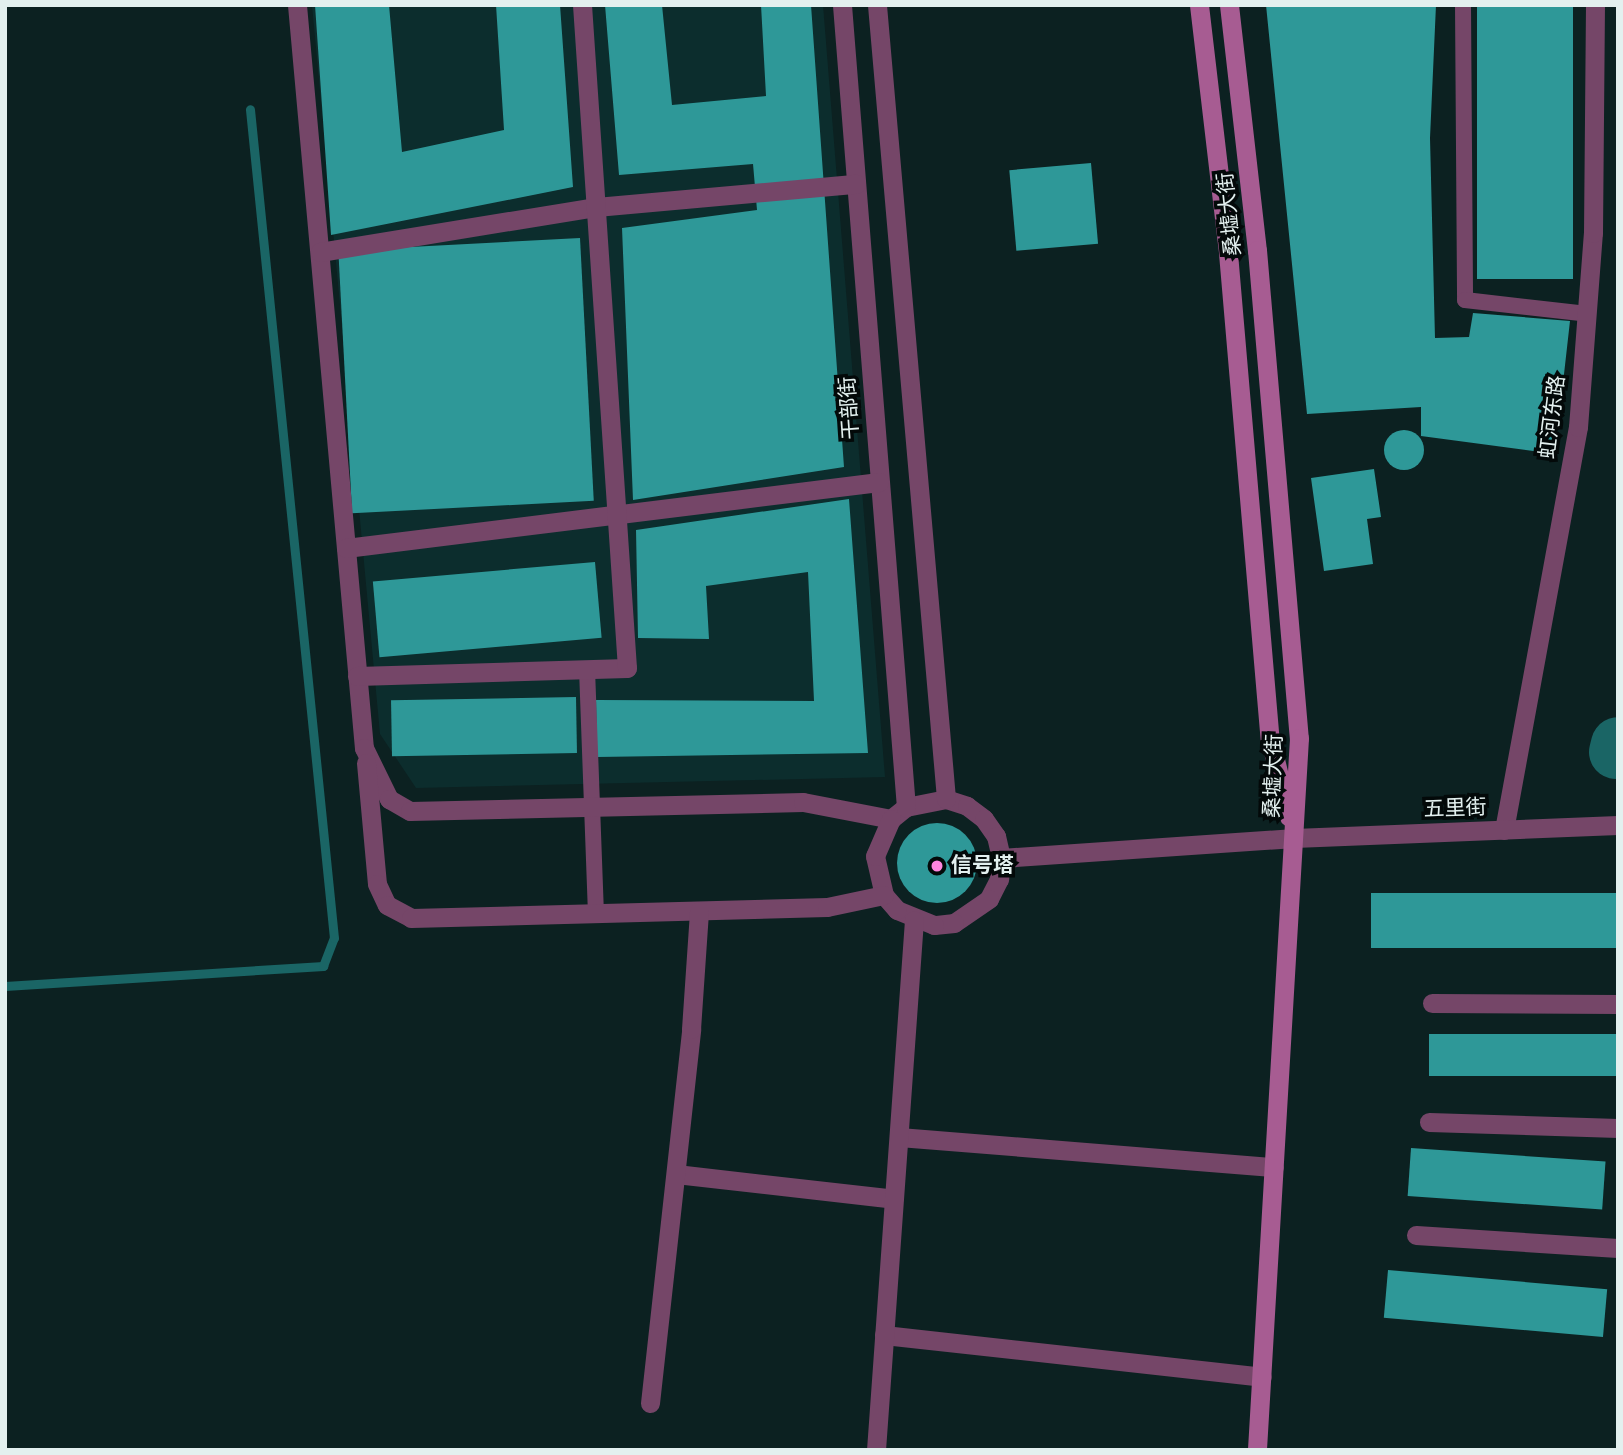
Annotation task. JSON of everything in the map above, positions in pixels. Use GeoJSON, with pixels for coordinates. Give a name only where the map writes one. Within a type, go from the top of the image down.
{"type":"FeatureCollection","features":[{"type":"Feature","properties":{"kind":"main road","name":"桑墟大街"},"geometry":{"type":"LineString","coordinates":[[1199,5],[1229,266],[1270,739],[1294,838]]}},
{"type":"Feature","properties":{"kind":"main road","name":"桑墟大街"},"geometry":{"type":"LineString","coordinates":[[1228,5],[1291,615],[1299,738],[1294,838]]}},
{"type":"Feature","properties":{"kind":"main road"},"geometry":{"type":"LineString","coordinates":[[1257,1450],[1294,838]]}},
{"type":"Feature","properties":{"kind":"street"},"geometry":{"type":"LineString","coordinates":[[298,5],[377,884],[387,905],[411,918],[827,907],[884,895]]}},
{"type":"Feature","properties":{"kind":"street"},"geometry":{"type":"LineString","coordinates":[[357,676],[628,668],[582,5]]}},
{"type":"Feature","properties":{"kind":"street","name":"干部街"},"geometry":{"type":"LineString","coordinates":[[842,5],[879,482],[899,813]]}},
{"type":"Feature","properties":{"kind":"street"},"geometry":{"type":"LineString","coordinates":[[877,5],[946,799]]}},
{"type":"Feature","properties":{"kind":"street","name":"虹河东路"},"geometry":{"type":"LineString","coordinates":[[1504,830],[1578,427],[1594,233],[1595,5]]}},
{"type":"Feature","properties":{"kind":"street"},"geometry":{"type":"LineString","coordinates":[[320,252],[596,208],[856,184]]}},
{"type":"Feature","properties":{"kind":"street"},"geometry":{"type":"LineString","coordinates":[[346,548],[879,482]]}},
{"type":"Feature","properties":{"kind":"street"},"geometry":{"type":"LineString","coordinates":[[364,748],[389,799],[410,811],[803,802],[899,813],[946,799],[967,806],[984,819],[996,836],[1001,858],[999,879],[989,899],[974,913],[954,923],[915,920],[884,895],[875,856],[899,813]]}},
{"type":"Feature","properties":{"kind":"street","name":"五里街"},"geometry":{"type":"LineString","coordinates":[[1001,858],[1294,838],[1618,825]]}},
{"type":"Feature","properties":{"kind":"street"},"geometry":{"type":"LineString","coordinates":[[650,1403],[676,1174],[698,911]]}},
{"type":"Feature","properties":{"kind":"street"},"geometry":{"type":"LineString","coordinates":[[876,1450],[915,920]]}},
{"type":"Feature","properties":{"kind":"street"},"geometry":{"type":"LineString","coordinates":[[1432,1003],[1618,1004]]}},
{"type":"Feature","properties":{"kind":"street"},"geometry":{"type":"LineString","coordinates":[[1429,1122],[1618,1128]]}},
{"type":"Feature","properties":{"kind":"street"},"geometry":{"type":"LineString","coordinates":[[899,1137],[1274,1167]]}},
{"type":"Feature","properties":{"kind":"street"},"geometry":{"type":"LineString","coordinates":[[676,1174],[894,1199]]}},
{"type":"Feature","properties":{"kind":"street"},"geometry":{"type":"LineString","coordinates":[[1416,1235],[1618,1248]]}},
{"type":"Feature","properties":{"kind":"street"},"geometry":{"type":"LineString","coordinates":[[884,1335],[1262,1377]]}},
{"type":"Feature","properties":{"kind":"lane"},"geometry":{"type":"LineString","coordinates":[[1463,5],[1465,300],[1587,314]]}},
{"type":"Feature","properties":{"kind":"lane"},"geometry":{"type":"LineString","coordinates":[[587,669],[596,914]]}},
{"type":"Feature","properties":{"kind":"shaded area"},"geometry":{"type":"Polygon","coordinates":[[[312,5],[823,5],[885,777],[416,788],[380,734],[312,5]]]}},
{"type":"Feature","properties":{"kind":"building"},"geometry":{"type":"Polygon","coordinates":[[[315,5],[389,5],[402,152],[504,130],[496,5],[560,5],[573,187],[331,235],[315,5]]]}},
{"type":"Feature","properties":{"kind":"building"},"geometry":{"type":"Polygon","coordinates":[[[605,5],[662,5],[672,105],[766,96],[761,5],[811,5],[844,467],[633,500],[622,228],[757,210],[753,164],[619,175],[605,5]]]}},
{"type":"Feature","properties":{"kind":"building"},"geometry":{"type":"Polygon","coordinates":[[[1266,5],[1436,5],[1430,138],[1435,338],[1469,337],[1473,313],[1570,321],[1555,454],[1421,436],[1421,407],[1307,414],[1266,5]]]}},
{"type":"Feature","properties":{"kind":"building"},"geometry":{"type":"Polygon","coordinates":[[[1477,5],[1573,5],[1573,279],[1477,279],[1477,5]]]}},
{"type":"Feature","properties":{"kind":"building"},"geometry":{"type":"Polygon","coordinates":[[[1091,163],[1098,244],[1016,251],[1009,170],[1091,163]]]}},
{"type":"Feature","properties":{"kind":"building"},"geometry":{"type":"Polygon","coordinates":[[[580,238],[594,501],[352,513],[338,251],[580,238]]]}},
{"type":"Feature","properties":{"kind":"building"},"geometry":{"type":"Polygon","coordinates":[[[1404,430],[1418,436],[1424,450],[1418,464],[1404,470],[1390,464],[1384,450],[1390,436],[1404,430]]]}},
{"type":"Feature","properties":{"kind":"building"},"geometry":{"type":"Polygon","coordinates":[[[1374,469],[1381,517],[1367,519],[1373,564],[1324,571],[1311,478],[1374,469]]]}},
{"type":"Feature","properties":{"kind":"building"},"geometry":{"type":"Polygon","coordinates":[[[849,499],[868,753],[597,757],[596,700],[814,701],[808,572],[706,586],[709,639],[638,638],[636,530],[849,499]]]}},
{"type":"Feature","properties":{"kind":"building"},"geometry":{"type":"Polygon","coordinates":[[[595,562],[602,638],[379,657],[373,581],[595,562]]]}},
{"type":"Feature","properties":{"kind":"building"},"geometry":{"type":"Polygon","coordinates":[[[576,697],[577,753],[392,756],[391,700],[576,697]]]}},
{"type":"Feature","properties":{"kind":"building","name":"信号塔"},"geometry":{"type":"Polygon","coordinates":[[[937,823],[952,826],[965,835],[974,848],[977,863],[974,878],[965,891],[952,900],[937,903],[922,900],[909,891],[900,878],[897,863],[900,848],[909,835],[922,826],[937,823]]]}},
{"type":"Feature","properties":{"kind":"building"},"geometry":{"type":"Polygon","coordinates":[[[1371,893],[1618,893],[1618,948],[1371,948],[1371,893]]]}},
{"type":"Feature","properties":{"kind":"building"},"geometry":{"type":"Polygon","coordinates":[[[1429,1034],[1618,1034],[1618,1076],[1429,1076],[1429,1034]]]}},
{"type":"Feature","properties":{"kind":"building"},"geometry":{"type":"Polygon","coordinates":[[[1411,1148],[1606,1162],[1602,1209],[1408,1196],[1411,1148]]]}},
{"type":"Feature","properties":{"kind":"building"},"geometry":{"type":"Polygon","coordinates":[[[1388,1270],[1607,1289],[1603,1337],[1384,1318],[1388,1270]]]}},
{"type":"Feature","properties":{"kind":"waterway"},"geometry":{"type":"LineString","coordinates":[[5,986],[323,966],[334,938],[250,109]]}},
{"type":"Feature","properties":{"kind":"waterway"},"geometry":{"type":"LineString","coordinates":[[1616,752],[1618,744]]}},
{"type":"Feature","properties":{"kind":"place","name":"信号塔"},"geometry":{"type":"Point","coordinates":[937,866]}}]}
